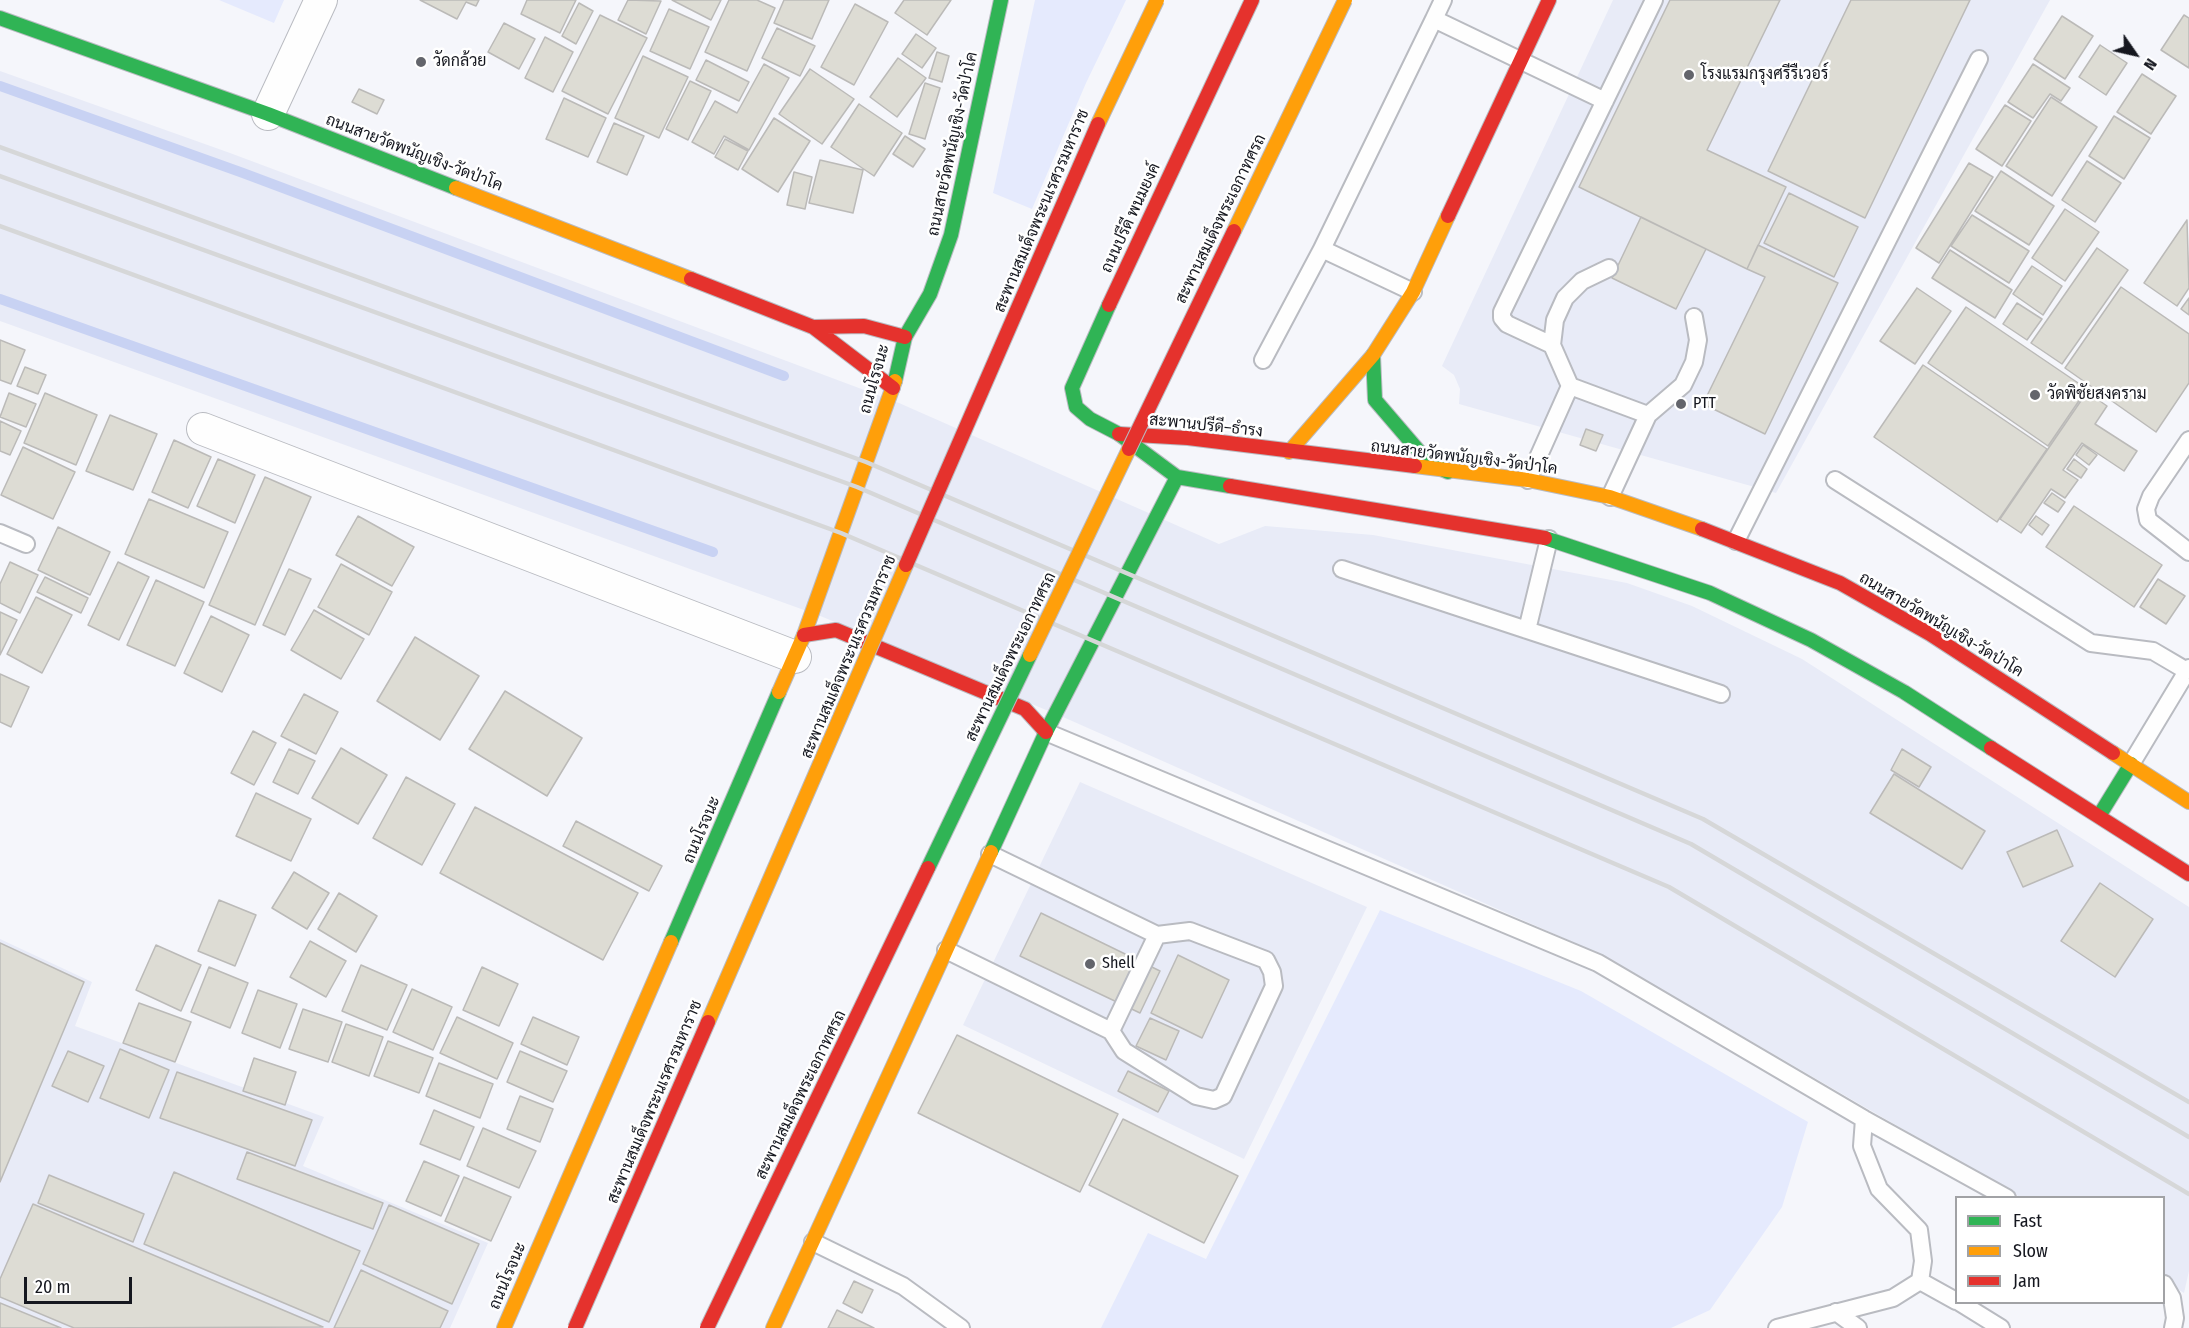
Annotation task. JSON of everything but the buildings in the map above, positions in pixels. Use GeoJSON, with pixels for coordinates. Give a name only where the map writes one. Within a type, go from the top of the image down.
{"type":"FeatureCollection","features":[{"type":"Feature","properties":{"kind":"main road","name":"ถนนสายวัดพนัญเชิง-วัดป่าโค"},"geometry":{"type":"LineString","coordinates":[[813,327],[864,326],[905,337],[930,294],[951,235],[1000,0]]}},
{"type":"Feature","properties":{"kind":"main road","name":"สะพานสมเด็จพระนเรศวรมหาราช"},"geometry":{"type":"LineString","coordinates":[[575,1328],[1106,105],[1157,0]]}},
{"type":"Feature","properties":{"kind":"main road","name":"ถนนปรีดี พนมยงค์"},"geometry":{"type":"LineString","coordinates":[[1119,434],[1090,419],[1076,407],[1072,388],[1081,363],[1252,0]]}},
{"type":"Feature","properties":{"kind":"main road","name":"สะพานสมเด็จพระเอกาทศรถ"},"geometry":{"type":"LineString","coordinates":[[707,1328],[1345,0]]}},
{"type":"Feature","properties":{"kind":"main road"},"geometry":{"type":"LineString","coordinates":[[1289,452],[1373,356],[1413,292],[1549,0]]}},
{"type":"Feature","properties":{"kind":"main road","name":"ถนนสายวัดพนัญเชิง-วัดป่าโค"},"geometry":{"type":"LineString","coordinates":[[0,18],[268,114],[813,327],[892,388]]}},
{"type":"Feature","properties":{"kind":"main road","name":"ถนนโรจนะ"},"geometry":{"type":"LineString","coordinates":[[504,1328],[800,646],[892,388],[905,337]]}},
{"type":"Feature","properties":{"kind":"main road"},"geometry":{"type":"LineString","coordinates":[[1373,356],[1375,400],[1429,464],[1448,472]]}},
{"type":"Feature","properties":{"kind":"main road","name":"สะพานปรีดี–ธำรง"},"geometry":{"type":"LineString","coordinates":[[1119,434],[1188,438],[1289,452]]}},
{"type":"Feature","properties":{"kind":"main road"},"geometry":{"type":"LineString","coordinates":[[1119,434],[1177,477],[1549,539],[1710,593],[1811,640],[1904,692],[2189,874]]}},
{"type":"Feature","properties":{"kind":"main road","name":"ถนนสายวัดพนัญเชิง-วัดป่าโค"},"geometry":{"type":"LineString","coordinates":[[1289,452],[1528,480],[1610,497],[1736,541],[1840,583],[1930,634],[2186,800]]}},
{"type":"Feature","properties":{"kind":"main road"},"geometry":{"type":"LineString","coordinates":[[773,1328],[1046,732],[1177,477]]}},
{"type":"Feature","properties":{"kind":"main road"},"geometry":{"type":"LineString","coordinates":[[800,646],[836,630],[1025,709],[1046,732]]}},
{"type":"Feature","properties":{"kind":"main road"},"geometry":{"type":"LineString","coordinates":[[2099,816],[2130,764]]}},
{"type":"Feature","properties":{"kind":"street"},"geometry":{"type":"LineString","coordinates":[[268,114],[321,0]]}},
{"type":"Feature","properties":{"kind":"street"},"geometry":{"type":"LineString","coordinates":[[203,429],[800,646]]}},
{"type":"Feature","properties":{"kind":"lane"},"geometry":{"type":"LineString","coordinates":[[1263,360],[1322,249],[1443,0]]}},
{"type":"Feature","properties":{"kind":"lane"},"geometry":{"type":"LineString","coordinates":[[1552,345],[1507,324],[1502,318],[1502,312],[1654,0]]}},
{"type":"Feature","properties":{"kind":"lane"},"geometry":{"type":"LineString","coordinates":[[1434,19],[1605,101]]}},
{"type":"Feature","properties":{"kind":"lane"},"geometry":{"type":"LineString","coordinates":[[1736,541],[1979,59]]}},
{"type":"Feature","properties":{"kind":"lane"},"geometry":{"type":"LineString","coordinates":[[1322,249],[1413,292]]}},
{"type":"Feature","properties":{"kind":"lane"},"geometry":{"type":"LineString","coordinates":[[1609,268],[1582,281],[1565,298],[1554,320],[1552,345],[1570,386],[1648,415]]}},
{"type":"Feature","properties":{"kind":"lane"},"geometry":{"type":"LineString","coordinates":[[1610,497],[1648,415],[1683,385],[1695,362],[1698,340],[1694,317]]}},
{"type":"Feature","properties":{"kind":"lane"},"geometry":{"type":"LineString","coordinates":[[1528,480],[1570,386]]}},
{"type":"Feature","properties":{"kind":"lane"},"geometry":{"type":"LineString","coordinates":[[2189,440],[2151,496],[2146,509],[2148,520],[2189,552]]}},
{"type":"Feature","properties":{"kind":"lane"},"geometry":{"type":"LineString","coordinates":[[1835,480],[2091,642],[2153,651],[2188,670],[2130,764]]}},
{"type":"Feature","properties":{"kind":"lane"},"geometry":{"type":"LineString","coordinates":[[0,533],[26,544]]}},
{"type":"Feature","properties":{"kind":"lane"},"geometry":{"type":"LineString","coordinates":[[1527,630],[1549,539]]}},
{"type":"Feature","properties":{"kind":"lane"},"geometry":{"type":"LineString","coordinates":[[1342,569],[1721,694]]}},
{"type":"Feature","properties":{"kind":"lane"},"geometry":{"type":"LineString","coordinates":[[1046,732],[1598,963],[1864,1119],[2005,1196]]}},
{"type":"Feature","properties":{"kind":"lane"},"geometry":{"type":"LineString","coordinates":[[946,950],[1111,1030],[1124,1051],[1196,1096],[1214,1100],[1223,1096],[1274,986],[1272,972],[1266,960],[1190,931],[1157,935],[990,854]]}},
{"type":"Feature","properties":{"kind":"lane"},"geometry":{"type":"LineString","coordinates":[[1111,1030],[1157,935]]}},
{"type":"Feature","properties":{"kind":"lane"},"geometry":{"type":"LineString","coordinates":[[1777,1328],[1893,1298],[1920,1281],[1923,1261],[1919,1230],[1879,1189],[1862,1146],[1864,1119]]}},
{"type":"Feature","properties":{"kind":"lane"},"geometry":{"type":"LineString","coordinates":[[813,1242],[903,1286],[961,1328]]}},
{"type":"Feature","properties":{"kind":"lane"},"geometry":{"type":"LineString","coordinates":[[1920,1281],[1955,1300]]}},
{"type":"Feature","properties":{"kind":"lane"},"geometry":{"type":"LineString","coordinates":[[2165,1287],[2172,1298],[2175,1318],[2173,1328]]}},
{"type":"Feature","properties":{"kind":"lane"},"geometry":{"type":"LineString","coordinates":[[1961,1304],[2001,1328]]}},
{"type":"Feature","properties":{"kind":"lane"},"geometry":{"type":"LineString","coordinates":[[1836,1312],[1858,1328]]}},
{"type":"Feature","properties":{"kind":"shaded area"},"geometry":{"type":"Polygon","coordinates":[[[219,0],[284,0],[274,23],[219,0]]]}},
{"type":"Feature","properties":{"kind":"shaded area"},"geometry":{"type":"Polygon","coordinates":[[[1035,0],[1126,0],[1086,83],[1032,209],[993,193],[1035,0]]]}},
{"type":"Feature","properties":{"kind":"shaded area"},"geometry":{"type":"Polygon","coordinates":[[[1613,0],[2050,0],[1776,493],[1459,404],[1460,389],[1454,375],[1442,366],[1613,0]]]}},
{"type":"Feature","properties":{"kind":"shaded area"},"geometry":{"type":"Polygon","coordinates":[[[0,71],[230,153],[899,403],[1219,544],[1265,526],[1373,535],[1627,583],[1692,606],[1802,659],[2189,907],[2189,1271],[2184,1293],[2165,1282],[2165,1196],[2018,1196],[1604,956],[1063,717],[818,615],[0,321],[0,71]]]}},
{"type":"Feature","properties":{"kind":"shaded area"},"geometry":{"type":"Polygon","coordinates":[[[1080,782],[1367,907],[1244,1159],[963,1025],[1080,782]]]}},
{"type":"Feature","properties":{"kind":"shaded area"},"geometry":{"type":"Polygon","coordinates":[[[1380,910],[1581,991],[1808,1122],[1782,1207],[1710,1310],[1671,1328],[1101,1328],[1148,1233],[1206,1259],[1380,910]]]}},
{"type":"Feature","properties":{"kind":"shaded area"},"geometry":{"type":"Polygon","coordinates":[[[0,939],[92,982],[75,1026],[324,1117],[303,1166],[488,1243],[450,1328],[0,1328],[0,939]]]}},
{"type":"Feature","properties":{"kind":"waterway"},"geometry":{"type":"LineString","coordinates":[[0,86],[243,173],[784,376]]}},
{"type":"Feature","properties":{"kind":"waterway"},"geometry":{"type":"LineString","coordinates":[[0,299],[713,552]]}},
{"type":"Feature","properties":{"kind":"railway"},"geometry":{"type":"LineString","coordinates":[[0,147],[866,462],[1703,819],[2189,1102]]}},
{"type":"Feature","properties":{"kind":"railway"},"geometry":{"type":"LineString","coordinates":[[0,176],[857,487],[1691,844],[2189,1137]]}},
{"type":"Feature","properties":{"kind":"railway"},"geometry":{"type":"LineString","coordinates":[[0,226],[841,533],[1669,887],[2189,1194]]}},
{"type":"Feature","properties":{"kind":"traffic: fast"},"geometry":{"type":"LineString","coordinates":[[895,381],[905,337],[930,294],[951,235],[1001,0]]}},
{"type":"Feature","properties":{"kind":"traffic: fast"},"geometry":{"type":"LineString","coordinates":[[0,18],[268,114],[456,188]]}},
{"type":"Feature","properties":{"kind":"traffic: fast"},"geometry":{"type":"LineString","coordinates":[[1109,305],[1072,388],[1076,407],[1090,419],[1119,434],[1177,477],[1230,486]]}},
{"type":"Feature","properties":{"kind":"traffic: fast"},"geometry":{"type":"LineString","coordinates":[[1373,355],[1375,400],[1429,463],[1448,472]]}},
{"type":"Feature","properties":{"kind":"traffic: fast"},"geometry":{"type":"LineString","coordinates":[[991,852],[1046,732],[1177,477]]}},
{"type":"Feature","properties":{"kind":"traffic: fast"},"geometry":{"type":"LineString","coordinates":[[1545,538],[1710,593],[1811,640],[1904,692],[1991,748]]}},
{"type":"Feature","properties":{"kind":"traffic: fast"},"geometry":{"type":"LineString","coordinates":[[928,868],[1030,655]]}},
{"type":"Feature","properties":{"kind":"traffic: fast"},"geometry":{"type":"LineString","coordinates":[[671,942],[779,692]]}},
{"type":"Feature","properties":{"kind":"traffic: fast"},"geometry":{"type":"LineString","coordinates":[[2099,816],[2131,764]]}},
{"type":"Feature","properties":{"kind":"traffic: slow"},"geometry":{"type":"LineString","coordinates":[[1098,124],[1157,0]]}},
{"type":"Feature","properties":{"kind":"traffic: slow"},"geometry":{"type":"LineString","coordinates":[[1234,231],[1345,0]]}},
{"type":"Feature","properties":{"kind":"traffic: slow"},"geometry":{"type":"LineString","coordinates":[[456,188],[691,279]]}},
{"type":"Feature","properties":{"kind":"traffic: slow"},"geometry":{"type":"LineString","coordinates":[[1289,452],[1373,355],[1413,292],[1448,216]]}},
{"type":"Feature","properties":{"kind":"traffic: slow"},"geometry":{"type":"LineString","coordinates":[[779,692],[804,635],[895,381]]}},
{"type":"Feature","properties":{"kind":"traffic: slow"},"geometry":{"type":"LineString","coordinates":[[1030,655],[1129,449]]}},
{"type":"Feature","properties":{"kind":"traffic: slow"},"geometry":{"type":"LineString","coordinates":[[1415,466],[1528,480],[1610,497],[1702,529]]}},
{"type":"Feature","properties":{"kind":"traffic: slow"},"geometry":{"type":"LineString","coordinates":[[708,1022],[906,565]]}},
{"type":"Feature","properties":{"kind":"traffic: slow"},"geometry":{"type":"LineString","coordinates":[[2113,753],[2189,802]]}},
{"type":"Feature","properties":{"kind":"traffic: slow"},"geometry":{"type":"LineString","coordinates":[[773,1328],[991,852]]}},
{"type":"Feature","properties":{"kind":"traffic: slow"},"geometry":{"type":"LineString","coordinates":[[504,1328],[671,942]]}},
{"type":"Feature","properties":{"kind":"traffic: jam"},"geometry":{"type":"LineString","coordinates":[[1109,305],[1252,0]]}},
{"type":"Feature","properties":{"kind":"traffic: jam"},"geometry":{"type":"LineString","coordinates":[[1448,216],[1549,0]]}},
{"type":"Feature","properties":{"kind":"traffic: jam"},"geometry":{"type":"LineString","coordinates":[[906,565],[1098,124]]}},
{"type":"Feature","properties":{"kind":"traffic: jam"},"geometry":{"type":"LineString","coordinates":[[1129,449],[1234,231]]}},
{"type":"Feature","properties":{"kind":"traffic: jam"},"geometry":{"type":"LineString","coordinates":[[691,279],[813,327],[893,388]]}},
{"type":"Feature","properties":{"kind":"traffic: jam"},"geometry":{"type":"LineString","coordinates":[[813,327],[864,326],[905,337]]}},
{"type":"Feature","properties":{"kind":"traffic: jam"},"geometry":{"type":"LineString","coordinates":[[1119,434],[1188,438],[1415,466]]}},
{"type":"Feature","properties":{"kind":"traffic: jam"},"geometry":{"type":"LineString","coordinates":[[1230,486],[1545,538]]}},
{"type":"Feature","properties":{"kind":"traffic: jam"},"geometry":{"type":"LineString","coordinates":[[1702,529],[1840,583],[1930,634],[2113,753]]}},
{"type":"Feature","properties":{"kind":"traffic: jam"},"geometry":{"type":"LineString","coordinates":[[804,635],[836,630],[1025,709],[1046,732]]}},
{"type":"Feature","properties":{"kind":"traffic: jam"},"geometry":{"type":"LineString","coordinates":[[1991,748],[2189,874]]}},
{"type":"Feature","properties":{"kind":"traffic: jam"},"geometry":{"type":"LineString","coordinates":[[707,1328],[928,868]]}},
{"type":"Feature","properties":{"kind":"traffic: jam"},"geometry":{"type":"LineString","coordinates":[[575,1328],[708,1022]]}},
{"type":"Feature","properties":{"kind":"place","name":"วัดกล้วย"},"geometry":{"type":"Point","coordinates":[421,62]}},
{"type":"Feature","properties":{"kind":"place","name":"โรงแรมกรุงศรีรืเวอร์"},"geometry":{"type":"Point","coordinates":[1689,75]}},
{"type":"Feature","properties":{"kind":"place","name":"วัดพิชัยสงคราม"},"geometry":{"type":"Point","coordinates":[2035,395]}},
{"type":"Feature","properties":{"kind":"place","name":"PTT"},"geometry":{"type":"Point","coordinates":[1681,404]}},
{"type":"Feature","properties":{"kind":"place","name":"Shell"},"geometry":{"type":"Point","coordinates":[1090,964]}}]}
